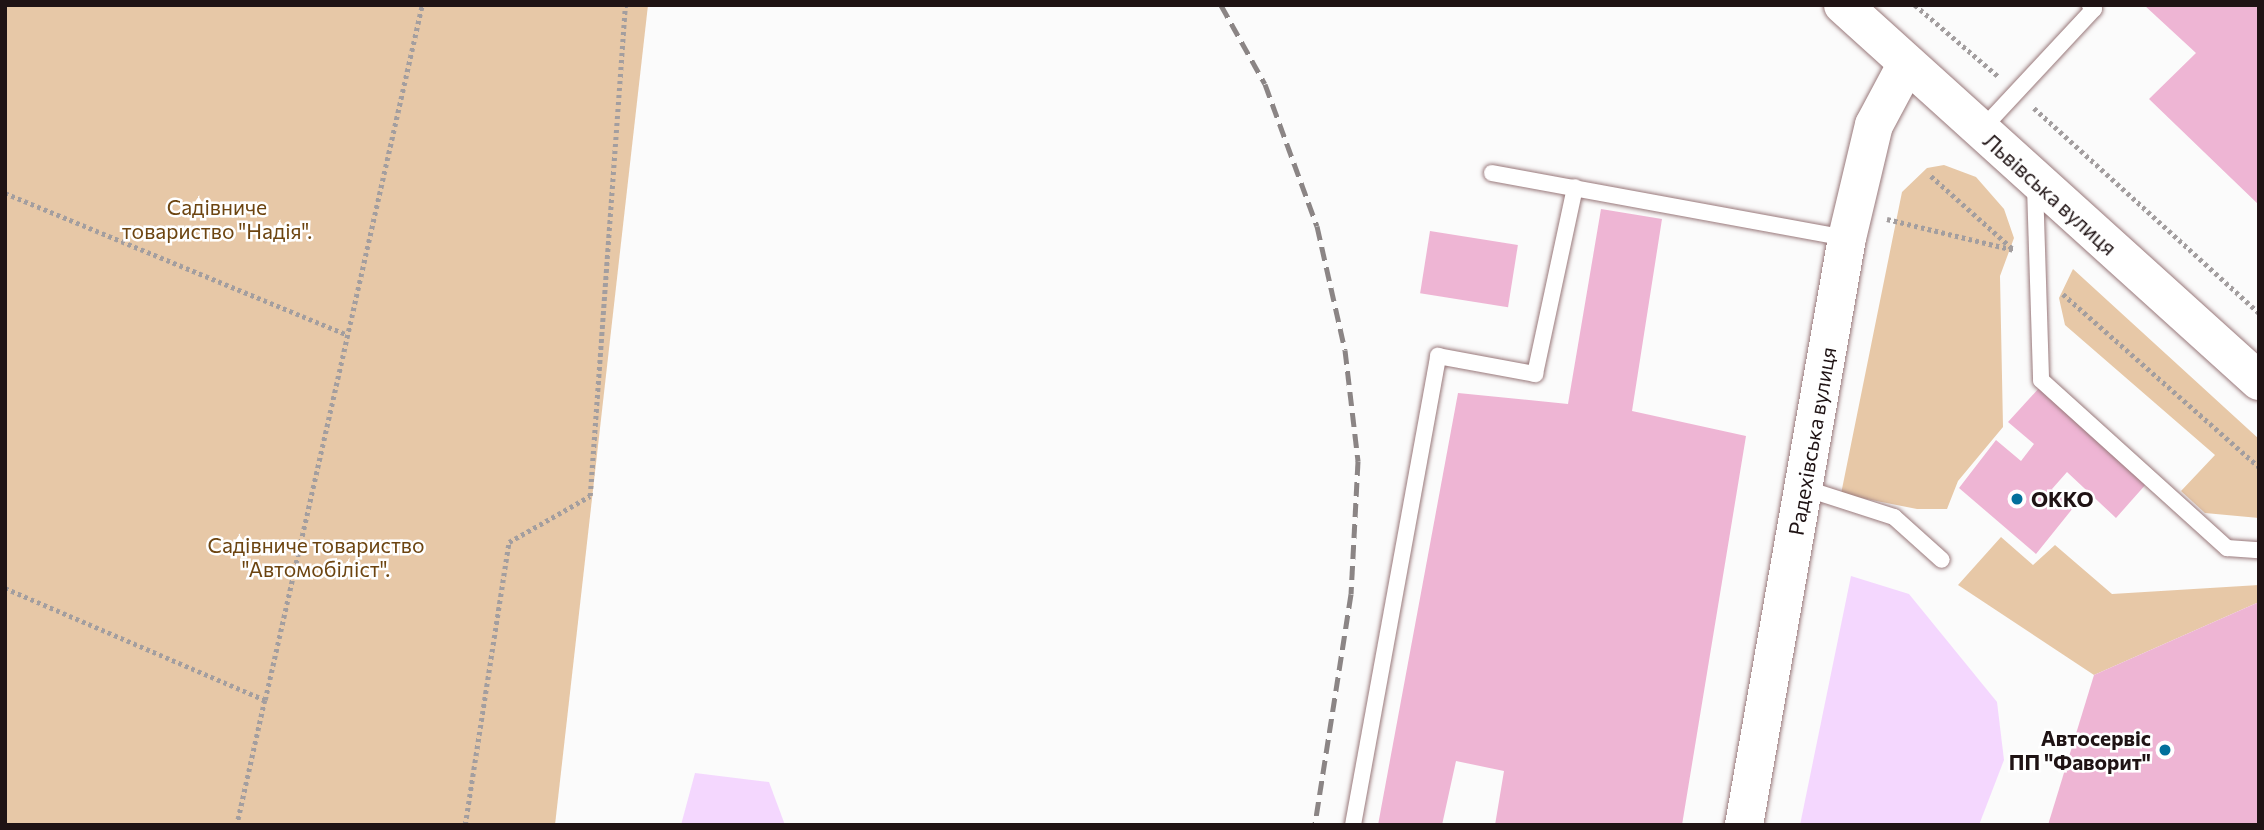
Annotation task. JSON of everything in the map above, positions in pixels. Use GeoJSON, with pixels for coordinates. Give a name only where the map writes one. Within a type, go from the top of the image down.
{"type":"FeatureCollection","features":[{"type":"Feature","properties":{"kind":"street","name":"Львівська вулиця"},"geometry":{"type":"LineString","coordinates":[[1843,5],[1906,65],[2259,381]]}},
{"type":"Feature","properties":{"kind":"street","name":"Радехівська вулиця"},"geometry":{"type":"LineString","coordinates":[[1744,825],[1847,238],[1874,125],[1906,65]]}},
{"type":"Feature","properties":{"kind":"lane"},"geometry":{"type":"LineString","coordinates":[[1980,131],[2094,9],[2090,5]]}},
{"type":"Feature","properties":{"kind":"lane"},"geometry":{"type":"LineString","coordinates":[[1492,173],[1847,238]]}},
{"type":"Feature","properties":{"kind":"lane"},"geometry":{"type":"LineString","coordinates":[[2034,180],[2041,380],[2227,548],[2259,550]]}},
{"type":"Feature","properties":{"kind":"lane"},"geometry":{"type":"LineString","coordinates":[[1353,825],[1438,356],[1535,374],[1575,187]]}},
{"type":"Feature","properties":{"kind":"lane"},"geometry":{"type":"LineString","coordinates":[[1804,488],[1894,517],[1942,560]]}},
{"type":"Feature","properties":{"kind":"path"},"geometry":{"type":"LineString","coordinates":[[237,825],[345,334],[422,5]]}},
{"type":"Feature","properties":{"kind":"path"},"geometry":{"type":"LineString","coordinates":[[465,825],[509,542],[590,496],[625,5]]}},
{"type":"Feature","properties":{"kind":"path"},"geometry":{"type":"LineString","coordinates":[[1915,5],[2017,92],[2259,313]]}},
{"type":"Feature","properties":{"kind":"path"},"geometry":{"type":"LineString","coordinates":[[1931,176],[2014,250]]}},
{"type":"Feature","properties":{"kind":"path"},"geometry":{"type":"LineString","coordinates":[[5,193],[345,334]]}},
{"type":"Feature","properties":{"kind":"path"},"geometry":{"type":"LineString","coordinates":[[5,588],[265,700]]}},
{"type":"Feature","properties":{"kind":"green space","name":"Садівниче товариство \"Надія\"."},"geometry":{"type":"Polygon","coordinates":[[[5,5],[648,5],[555,825],[5,825],[5,5]]]}},
{"type":"Feature","properties":{"kind":"green space"},"geometry":{"type":"Polygon","coordinates":[[[1944,165],[1976,177],[2004,209],[2014,238],[2000,276],[2003,427],[1958,481],[1947,509],[1917,509],[1841,494],[1902,192],[1927,168],[1944,165]]]}},
{"type":"Feature","properties":{"kind":"green space"},"geometry":{"type":"Polygon","coordinates":[[[2073,269],[2259,439],[2259,518],[2205,513],[2181,491],[2215,455],[2065,325],[2059,298],[2073,269]]]}},
{"type":"Feature","properties":{"kind":"green space"},"geometry":{"type":"Polygon","coordinates":[[[2001,537],[2033,565],[2055,545],[2112,594],[2259,585],[2259,602],[2094,675],[1958,585],[2001,537]]]}},
{"type":"Feature","properties":{"kind":"shaded area"},"geometry":{"type":"Polygon","coordinates":[[[1851,576],[1909,594],[1997,702],[2004,760],[1979,825],[1800,825],[1851,576]]]}},
{"type":"Feature","properties":{"kind":"shaded area"},"geometry":{"type":"Polygon","coordinates":[[[695,773],[769,782],[785,825],[681,825],[695,773]]]}},
{"type":"Feature","properties":{"kind":"building"},"geometry":{"type":"Polygon","coordinates":[[[2144,5],[2259,5],[2259,205],[2149,99],[2196,53],[2144,5]]]}},
{"type":"Feature","properties":{"kind":"building"},"geometry":{"type":"Polygon","coordinates":[[[1601,209],[1662,219],[1632,411],[1746,436],[1682,825],[1495,825],[1504,771],[1456,761],[1442,825],[1378,825],[1458,393],[1568,404],[1601,209]]]}},
{"type":"Feature","properties":{"kind":"building"},"geometry":{"type":"Polygon","coordinates":[[[1430,231],[1518,245],[1508,307],[1420,293],[1430,231]]]}},
{"type":"Feature","properties":{"kind":"building"},"geometry":{"type":"Polygon","coordinates":[[[2040,387],[2147,483],[2116,518],[2067,472],[2052,489],[2073,508],[2036,554],[1959,488],[1996,440],[2021,461],[2034,444],[2008,422],[2040,387]]]}},
{"type":"Feature","properties":{"kind":"building","name":"Автосервіс ПП \"Фаворит\""},"geometry":{"type":"Polygon","coordinates":[[[2259,602],[2259,825],[2048,825],[2094,675],[2259,602]]]}},
{"type":"Feature","properties":{"kind":"railway"},"geometry":{"type":"LineString","coordinates":[[1221,5],[1265,84],[1317,226],[1345,350],[1358,461],[1351,594],[1315,825]]}},
{"type":"Feature","properties":{"kind":"place","name":"ОККО"},"geometry":{"type":"Point","coordinates":[2017,499]}},
{"type":"Feature","properties":{"kind":"place","name":"Автосервіс ПП \"Фаворит\""},"geometry":{"type":"Point","coordinates":[2165,750]}},
{"type":"Feature","properties":{"kind":"park label","name":"Садівниче товариство \"Автомобіліст\"."},"geometry":{"type":"Point","coordinates":[316,557]}}]}
